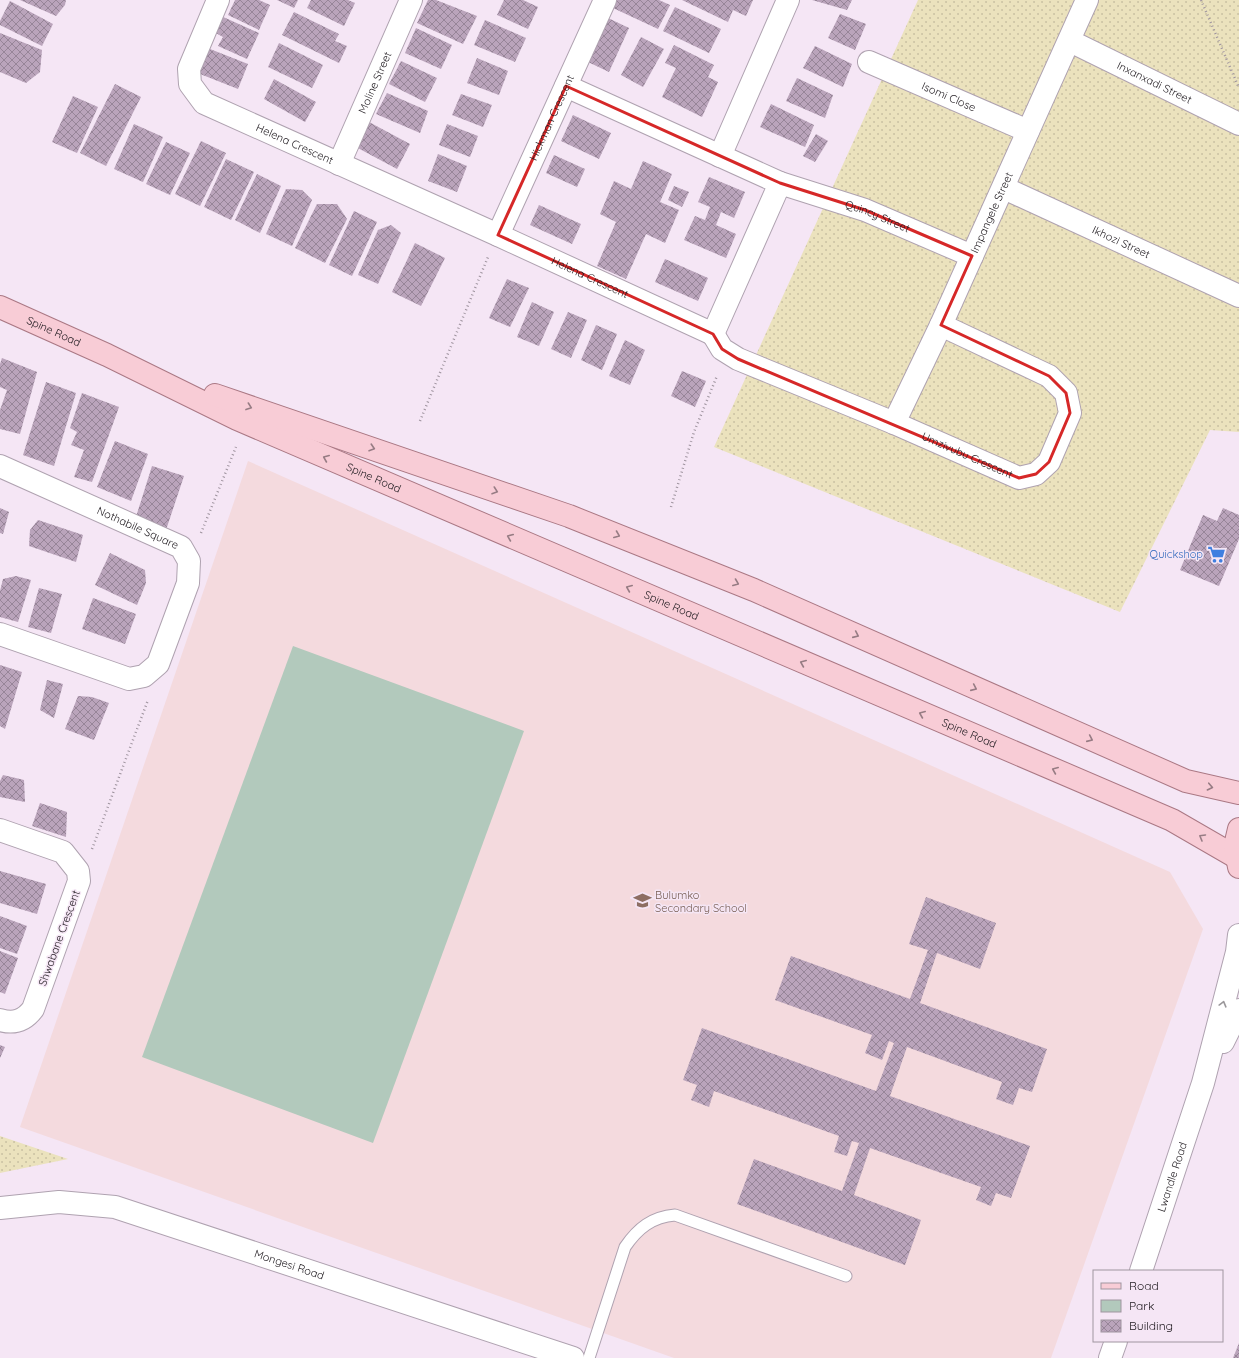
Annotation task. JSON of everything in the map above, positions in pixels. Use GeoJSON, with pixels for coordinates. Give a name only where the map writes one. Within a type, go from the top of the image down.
{"type":"FeatureCollection","features":[{"type":"Feature","properties":{"kind":"main road","name":"Spine Road"},"geometry":{"type":"LineString","coordinates":[[0,307],[107,355],[242,421],[1172,820],[1238,862]]}},
{"type":"Feature","properties":{"kind":"main road","name":"Spine Road"},"geometry":{"type":"LineString","coordinates":[[107,355],[253,408],[569,516],[754,590],[1186,781],[1239,793]]}},
{"type":"Feature","properties":{"kind":"main road","name":"Spine Road"},"geometry":{"type":"LineString","coordinates":[[1238,862],[1235,846],[1239,829]]}},
{"type":"Feature","properties":{"kind":"street","name":"Helena Crescent"},"geometry":{"type":"LineString","coordinates":[[218,0],[189,69],[190,84],[204,103],[498,235],[713,334]]}},
{"type":"Feature","properties":{"kind":"street","name":"Moline Street"},"geometry":{"type":"LineString","coordinates":[[339,164],[411,0]]}},
{"type":"Feature","properties":{"kind":"street","name":"Hickman Crescent"},"geometry":{"type":"LineString","coordinates":[[498,235],[606,0]]}},
{"type":"Feature","properties":{"kind":"street"},"geometry":{"type":"LineString","coordinates":[[720,156],[788,0]]}},
{"type":"Feature","properties":{"kind":"street","name":"Impangele Street"},"geometry":{"type":"LineString","coordinates":[[894,423],[941,326],[1004,188],[1087,0]]}},
{"type":"Feature","properties":{"kind":"street","name":"Inxanxadi Street"},"geometry":{"type":"LineString","coordinates":[[1070,40],[1239,124]]}},
{"type":"Feature","properties":{"kind":"street","name":"Isomi Close"},"geometry":{"type":"LineString","coordinates":[[869,62],[1028,131]]}},
{"type":"Feature","properties":{"kind":"street"},"geometry":{"type":"LineString","coordinates":[[566,86],[780,183],[713,334]]}},
{"type":"Feature","properties":{"kind":"street","name":"Quincy Street"},"geometry":{"type":"LineString","coordinates":[[780,183],[865,210],[972,256]]}},
{"type":"Feature","properties":{"kind":"street","name":"Ikhozi Street"},"geometry":{"type":"LineString","coordinates":[[1004,188],[1239,296]]}},
{"type":"Feature","properties":{"kind":"street","name":"Umzivubu Crescent"},"geometry":{"type":"LineString","coordinates":[[713,334],[722,349],[738,359],[894,423],[1019,478],[1036,474],[1048,462],[1070,414],[1066,393],[1049,376],[941,326]]}},
{"type":"Feature","properties":{"kind":"street","name":"Nothabile Square"},"geometry":{"type":"LineString","coordinates":[[0,466],[181,547],[189,561]]}},
{"type":"Feature","properties":{"kind":"street"},"geometry":{"type":"LineString","coordinates":[[0,634],[129,679],[144,676],[158,664],[188,583],[189,561]]}},
{"type":"Feature","properties":{"kind":"street"},"geometry":{"type":"LineString","coordinates":[[0,830],[63,852],[78,871]]}},
{"type":"Feature","properties":{"kind":"street","name":"Shwabane Crescent"},"geometry":{"type":"LineString","coordinates":[[0,1020],[12,1023],[26,1018],[33,1009],[79,881],[78,871]]}},
{"type":"Feature","properties":{"kind":"street","name":"Lwandle Road"},"geometry":{"type":"LineString","coordinates":[[1141,1270],[1203,1083],[1237,952],[1239,935]]}},
{"type":"Feature","properties":{"kind":"street","name":"Lwandle Road"},"geometry":{"type":"LineString","coordinates":[[1203,1083],[1239,1010]]}},
{"type":"Feature","properties":{"kind":"street","name":"Mongesi Road"},"geometry":{"type":"LineString","coordinates":[[0,1208],[14,1205],[59,1202],[115,1207],[573,1358]]}},
{"type":"Feature","properties":{"kind":"street"},"geometry":{"type":"LineString","coordinates":[[1110,1358],[1116,1342]]}},
{"type":"Feature","properties":{"kind":"lane"},"geometry":{"type":"LineString","coordinates":[[589,1358],[625,1247],[633,1235],[643,1225],[663,1216],[675,1215],[846,1276]]}},
{"type":"Feature","properties":{"kind":"path"},"geometry":{"type":"LineString","coordinates":[[1201,0],[1239,88]]}},
{"type":"Feature","properties":{"kind":"path"},"geometry":{"type":"LineString","coordinates":[[420,421],[498,235]]}},
{"type":"Feature","properties":{"kind":"path"},"geometry":{"type":"LineString","coordinates":[[670,507],[694,432],[720,369],[730,354]]}},
{"type":"Feature","properties":{"kind":"path"},"geometry":{"type":"LineString","coordinates":[[189,561],[238,444]]}},
{"type":"Feature","properties":{"kind":"path"},"geometry":{"type":"LineString","coordinates":[[78,871],[95,845],[148,700],[144,676]]}},
{"type":"Feature","properties":{"kind":"highlighted area"},"geometry":{"type":"Polygon","coordinates":[[[566,86],[780,183],[865,210],[972,256],[941,325],[1049,376],[1066,393],[1069,403],[1070,413],[1049,462],[1036,474],[1019,478],[738,359],[722,349],[713,334],[498,235],[566,86]]]}},
{"type":"Feature","properties":{"kind":"shaded area","name":"Bulumko Secondary School"},"geometry":{"type":"Polygon","coordinates":[[[248,461],[1170,872],[1203,929],[1051,1358],[674,1358],[20,1127],[248,461]]]}},
{"type":"Feature","properties":{"kind":"sand"},"geometry":{"type":"Polygon","coordinates":[[[918,0],[1239,0],[1239,432],[1210,430],[1120,612],[714,447],[918,0]]]}},
{"type":"Feature","properties":{"kind":"sand"},"geometry":{"type":"Polygon","coordinates":[[[0,1136],[68,1159],[0,1173],[0,1136]]]}},
{"type":"Feature","properties":{"kind":"green space"},"geometry":{"type":"Polygon","coordinates":[[[293,646],[524,731],[373,1143],[142,1057],[293,646]]]}},
{"type":"Feature","properties":{"kind":"building"},"geometry":{"type":"Polygon","coordinates":[[[20,0],[66,0],[65,5],[56,16],[20,0]]]}},
{"type":"Feature","properties":{"kind":"building"},"geometry":{"type":"Polygon","coordinates":[[[235,0],[259,0],[270,5],[259,30],[228,15],[235,0]]]}},
{"type":"Feature","properties":{"kind":"building"},"geometry":{"type":"Polygon","coordinates":[[[277,0],[298,0],[294,8],[277,0]]]}},
{"type":"Feature","properties":{"kind":"building"},"geometry":{"type":"Polygon","coordinates":[[[311,0],[348,0],[355,3],[344,26],[307,8],[311,0]]]}},
{"type":"Feature","properties":{"kind":"building"},"geometry":{"type":"Polygon","coordinates":[[[428,0],[436,0],[477,16],[463,44],[417,23],[428,0]]]}},
{"type":"Feature","properties":{"kind":"building"},"geometry":{"type":"Polygon","coordinates":[[[504,0],[523,0],[538,7],[528,29],[497,15],[504,0]]]}},
{"type":"Feature","properties":{"kind":"building"},"geometry":{"type":"Polygon","coordinates":[[[617,0],[659,0],[670,5],[658,29],[613,8],[617,0]]]}},
{"type":"Feature","properties":{"kind":"building"},"geometry":{"type":"Polygon","coordinates":[[[682,0],[753,0],[746,16],[733,10],[728,22],[682,0]]]}},
{"type":"Feature","properties":{"kind":"building"},"geometry":{"type":"Polygon","coordinates":[[[812,0],[852,0],[847,10],[812,0]]]}},
{"type":"Feature","properties":{"kind":"building"},"geometry":{"type":"Polygon","coordinates":[[[10,1],[53,24],[42,46],[0,25],[0,21],[10,1]]]}},
{"type":"Feature","properties":{"kind":"building"},"geometry":{"type":"Polygon","coordinates":[[[675,7],[721,29],[709,53],[663,31],[675,7]]]}},
{"type":"Feature","properties":{"kind":"building"},"geometry":{"type":"Polygon","coordinates":[[[294,12],[339,34],[335,41],[347,46],[339,63],[282,35],[294,12]]]}},
{"type":"Feature","properties":{"kind":"building"},"geometry":{"type":"Polygon","coordinates":[[[840,14],[866,24],[855,50],[828,38],[840,14]]]}},
{"type":"Feature","properties":{"kind":"building"},"geometry":{"type":"Polygon","coordinates":[[[221,16],[259,33],[247,59],[218,46],[223,37],[214,32],[221,16]]]}},
{"type":"Feature","properties":{"kind":"building"},"geometry":{"type":"Polygon","coordinates":[[[608,18],[629,28],[609,72],[588,62],[608,18]]]}},
{"type":"Feature","properties":{"kind":"building"},"geometry":{"type":"Polygon","coordinates":[[[485,20],[526,38],[515,62],[474,45],[485,20]]]}},
{"type":"Feature","properties":{"kind":"building"},"geometry":{"type":"Polygon","coordinates":[[[416,28],[452,45],[441,69],[405,53],[416,28]]]}},
{"type":"Feature","properties":{"kind":"building"},"geometry":{"type":"Polygon","coordinates":[[[0,33],[42,50],[40,72],[26,83],[0,72],[0,33]]]}},
{"type":"Feature","properties":{"kind":"building"},"geometry":{"type":"Polygon","coordinates":[[[641,37],[664,49],[643,87],[621,75],[641,37]]]}},
{"type":"Feature","properties":{"kind":"building"},"geometry":{"type":"Polygon","coordinates":[[[279,43],[323,65],[312,88],[268,67],[279,43]]]}},
{"type":"Feature","properties":{"kind":"building"},"geometry":{"type":"Polygon","coordinates":[[[674,45],[714,65],[708,77],[718,82],[702,117],[662,97],[676,68],[665,63],[674,45]]]}},
{"type":"Feature","properties":{"kind":"building"},"geometry":{"type":"Polygon","coordinates":[[[815,46],[852,64],[843,87],[803,68],[815,46]]]}},
{"type":"Feature","properties":{"kind":"building"},"geometry":{"type":"Polygon","coordinates":[[[205,47],[248,64],[238,89],[195,72],[205,47]]]}},
{"type":"Feature","properties":{"kind":"building"},"geometry":{"type":"Polygon","coordinates":[[[477,58],[508,71],[499,95],[467,83],[477,58]]]}},
{"type":"Feature","properties":{"kind":"building"},"geometry":{"type":"Polygon","coordinates":[[[401,61],[437,78],[425,102],[389,84],[401,61]]]}},
{"type":"Feature","properties":{"kind":"building"},"geometry":{"type":"Polygon","coordinates":[[[797,78],[833,95],[825,118],[786,101],[797,78]]]}},
{"type":"Feature","properties":{"kind":"building"},"geometry":{"type":"Polygon","coordinates":[[[274,79],[316,102],[305,122],[264,99],[274,79]]]}},
{"type":"Feature","properties":{"kind":"building"},"geometry":{"type":"Polygon","coordinates":[[[115,84],[141,97],[106,166],[80,153],[115,84]]]}},
{"type":"Feature","properties":{"kind":"building"},"geometry":{"type":"Polygon","coordinates":[[[387,93],[428,111],[420,133],[376,114],[387,93]]]}},
{"type":"Feature","properties":{"kind":"building"},"geometry":{"type":"Polygon","coordinates":[[[461,94],[492,105],[483,127],[452,115],[461,94]]]}},
{"type":"Feature","properties":{"kind":"building"},"geometry":{"type":"Polygon","coordinates":[[[73,96],[98,107],[77,153],[52,142],[73,96]]]}},
{"type":"Feature","properties":{"kind":"building"},"geometry":{"type":"Polygon","coordinates":[[[771,104],[814,125],[805,147],[760,127],[771,104]]]}},
{"type":"Feature","properties":{"kind":"building"},"geometry":{"type":"Polygon","coordinates":[[[573,115],[611,133],[599,159],[561,141],[573,115]]]}},
{"type":"Feature","properties":{"kind":"building"},"geometry":{"type":"Polygon","coordinates":[[[369,122],[410,144],[397,169],[356,147],[369,122]]]}},
{"type":"Feature","properties":{"kind":"building"},"geometry":{"type":"Polygon","coordinates":[[[134,124],[163,137],[143,182],[114,169],[134,124]]]}},
{"type":"Feature","properties":{"kind":"building"},"geometry":{"type":"Polygon","coordinates":[[[447,124],[478,136],[470,157],[439,145],[447,124]]]}},
{"type":"Feature","properties":{"kind":"building"},"geometry":{"type":"Polygon","coordinates":[[[816,134],[828,141],[815,162],[803,156],[816,134]]]}},
{"type":"Feature","properties":{"kind":"building"},"geometry":{"type":"Polygon","coordinates":[[[201,141],[226,153],[200,206],[175,194],[201,141]]]}},
{"type":"Feature","properties":{"kind":"building"},"geometry":{"type":"Polygon","coordinates":[[[166,142],[190,153],[170,195],[146,184],[166,142]]]}},
{"type":"Feature","properties":{"kind":"building"},"geometry":{"type":"Polygon","coordinates":[[[438,154],[467,166],[457,192],[428,181],[438,154]]]}},
{"type":"Feature","properties":{"kind":"building"},"geometry":{"type":"Polygon","coordinates":[[[554,155],[585,169],[577,187],[546,173],[554,155]]]}},
{"type":"Feature","properties":{"kind":"building"},"geometry":{"type":"Polygon","coordinates":[[[226,159],[254,172],[231,220],[204,207],[226,159]]]}},
{"type":"Feature","properties":{"kind":"building"},"geometry":{"type":"Polygon","coordinates":[[[643,161],[672,174],[660,202],[679,210],[665,243],[646,234],[626,279],[597,266],[616,222],[600,214],[614,181],[631,189],[643,161]]]}},
{"type":"Feature","properties":{"kind":"building"},"geometry":{"type":"Polygon","coordinates":[[[257,174],[281,186],[260,233],[235,220],[257,174]]]}},
{"type":"Feature","properties":{"kind":"building"},"geometry":{"type":"Polygon","coordinates":[[[709,177],[745,192],[734,218],[721,212],[716,225],[736,234],[726,258],[684,240],[695,216],[705,220],[710,207],[698,202],[709,177]]]}},
{"type":"Feature","properties":{"kind":"building"},"geometry":{"type":"Polygon","coordinates":[[[674,186],[689,192],[682,207],[668,200],[674,186]]]}},
{"type":"Feature","properties":{"kind":"building"},"geometry":{"type":"Polygon","coordinates":[[[286,189],[302,190],[312,200],[292,246],[266,234],[286,189]]]}},
{"type":"Feature","properties":{"kind":"building"},"geometry":{"type":"Polygon","coordinates":[[[317,204],[337,204],[347,219],[325,263],[295,248],[317,204]]]}},
{"type":"Feature","properties":{"kind":"building"},"geometry":{"type":"Polygon","coordinates":[[[539,205],[581,224],[572,244],[530,225],[539,205]]]}},
{"type":"Feature","properties":{"kind":"building"},"geometry":{"type":"Polygon","coordinates":[[[354,211],[377,222],[352,276],[329,265],[354,211]]]}},
{"type":"Feature","properties":{"kind":"building"},"geometry":{"type":"Polygon","coordinates":[[[391,225],[401,233],[378,284],[358,275],[378,230],[391,225]]]}},
{"type":"Feature","properties":{"kind":"building"},"geometry":{"type":"Polygon","coordinates":[[[415,243],[445,258],[421,306],[392,292],[415,243]]]}},
{"type":"Feature","properties":{"kind":"building"},"geometry":{"type":"Polygon","coordinates":[[[665,259],[708,278],[698,301],[655,282],[665,259]]]}},
{"type":"Feature","properties":{"kind":"building"},"geometry":{"type":"Polygon","coordinates":[[[507,279],[529,288],[510,327],[489,318],[507,279]]]}},
{"type":"Feature","properties":{"kind":"building"},"geometry":{"type":"Polygon","coordinates":[[[532,302],[554,312],[539,346],[517,337],[532,302]]]}},
{"type":"Feature","properties":{"kind":"building"},"geometry":{"type":"Polygon","coordinates":[[[568,312],[587,320],[571,358],[551,349],[568,312]]]}},
{"type":"Feature","properties":{"kind":"building"},"geometry":{"type":"Polygon","coordinates":[[[596,325],[617,334],[602,370],[581,360],[596,325]]]}},
{"type":"Feature","properties":{"kind":"building"},"geometry":{"type":"Polygon","coordinates":[[[625,340],[645,350],[630,385],[609,376],[625,340]]]}},
{"type":"Feature","properties":{"kind":"building"},"geometry":{"type":"Polygon","coordinates":[[[2,358],[37,372],[20,434],[0,429],[0,410],[7,390],[0,387],[0,364],[2,358]]]}},
{"type":"Feature","properties":{"kind":"building"},"geometry":{"type":"Polygon","coordinates":[[[682,371],[706,381],[695,407],[671,396],[682,371]]]}},
{"type":"Feature","properties":{"kind":"building"},"geometry":{"type":"Polygon","coordinates":[[[46,382],[76,393],[54,466],[23,455],[46,382]]]}},
{"type":"Feature","properties":{"kind":"building"},"geometry":{"type":"Polygon","coordinates":[[[82,393],[119,407],[92,482],[74,477],[84,450],[71,445],[77,432],[70,428],[82,393]]]}},
{"type":"Feature","properties":{"kind":"building"},"geometry":{"type":"Polygon","coordinates":[[[115,441],[148,454],[131,501],[97,487],[115,441]]]}},
{"type":"Feature","properties":{"kind":"building"},"geometry":{"type":"Polygon","coordinates":[[[152,466],[184,476],[166,530],[135,520],[152,466]]]}},
{"type":"Feature","properties":{"kind":"building"},"geometry":{"type":"Polygon","coordinates":[[[0,508],[9,512],[3,534],[0,533],[0,508]]]}},
{"type":"Feature","properties":{"kind":"building"},"geometry":{"type":"Polygon","coordinates":[[[1223,508],[1239,515],[1239,539],[1219,586],[1180,570],[1203,515],[1217,521],[1223,508]]]}},
{"type":"Feature","properties":{"kind":"building"},"geometry":{"type":"Polygon","coordinates":[[[38,520],[83,535],[76,562],[29,546],[30,530],[38,520]]]}},
{"type":"Feature","properties":{"kind":"building"},"geometry":{"type":"Polygon","coordinates":[[[110,553],[145,570],[146,583],[137,605],[95,585],[110,553]]]}},
{"type":"Feature","properties":{"kind":"building"},"geometry":{"type":"Polygon","coordinates":[[[16,576],[31,580],[18,622],[0,617],[0,591],[3,579],[16,576]]]}},
{"type":"Feature","properties":{"kind":"building"},"geometry":{"type":"Polygon","coordinates":[[[39,588],[62,594],[51,633],[28,627],[39,588]]]}},
{"type":"Feature","properties":{"kind":"building"},"geometry":{"type":"Polygon","coordinates":[[[93,598],[136,614],[125,644],[82,629],[93,598]]]}},
{"type":"Feature","properties":{"kind":"building"},"geometry":{"type":"Polygon","coordinates":[[[0,665],[22,672],[5,729],[0,726],[0,665]]]}},
{"type":"Feature","properties":{"kind":"building"},"geometry":{"type":"Polygon","coordinates":[[[47,680],[63,684],[54,718],[40,710],[47,680]]]}},
{"type":"Feature","properties":{"kind":"building"},"geometry":{"type":"Polygon","coordinates":[[[78,696],[92,697],[109,703],[94,740],[65,729],[78,696]]]}},
{"type":"Feature","properties":{"kind":"building"},"geometry":{"type":"Polygon","coordinates":[[[3,775],[24,780],[25,802],[0,797],[0,781],[3,775]]]}},
{"type":"Feature","properties":{"kind":"building"},"geometry":{"type":"Polygon","coordinates":[[[40,803],[67,812],[66,837],[32,826],[40,803]]]}},
{"type":"Feature","properties":{"kind":"building"},"geometry":{"type":"Polygon","coordinates":[[[0,871],[46,884],[37,914],[0,903],[0,871]]]}},
{"type":"Feature","properties":{"kind":"building"},"geometry":{"type":"Polygon","coordinates":[[[926,897],[996,923],[980,969],[937,953],[920,1003],[1047,1049],[1032,1092],[1019,1088],[1013,1105],[996,1099],[1002,1082],[907,1047],[890,1096],[1030,1146],[1011,1198],[996,1193],[991,1206],[976,1200],[981,1187],[870,1148],[854,1195],[921,1220],[905,1265],[737,1204],[754,1159],[842,1191],[859,1143],[852,1141],[847,1156],[834,1152],[839,1136],[714,1091],[709,1107],[691,1100],[697,1085],[683,1080],[702,1028],[876,1091],[894,1043],[889,1041],[882,1060],[865,1053],[872,1035],[775,1000],[791,956],[910,999],[928,950],[909,944],[926,897]]]}},
{"type":"Feature","properties":{"kind":"building"},"geometry":{"type":"Polygon","coordinates":[[[0,916],[27,926],[17,954],[0,948],[0,916]]]}},
{"type":"Feature","properties":{"kind":"building"},"geometry":{"type":"Polygon","coordinates":[[[0,951],[18,958],[5,994],[0,992],[0,951]]]}},
{"type":"Feature","properties":{"kind":"building"},"geometry":{"type":"Polygon","coordinates":[[[0,1045],[5,1047],[0,1058],[0,1045]]]}},
{"type":"Feature","properties":{"kind":"building"},"geometry":{"type":"Polygon","coordinates":[[[1239,1343],[1239,1358],[1233,1358],[1239,1343]]]}},
{"type":"Feature","properties":{"kind":"place","name":"Quickshop"},"geometry":{"type":"Point","coordinates":[1216,554]}},
{"type":"Feature","properties":{"kind":"place","name":"Bulumko Secondary School"},"geometry":{"type":"Point","coordinates":[642,901]}}]}
